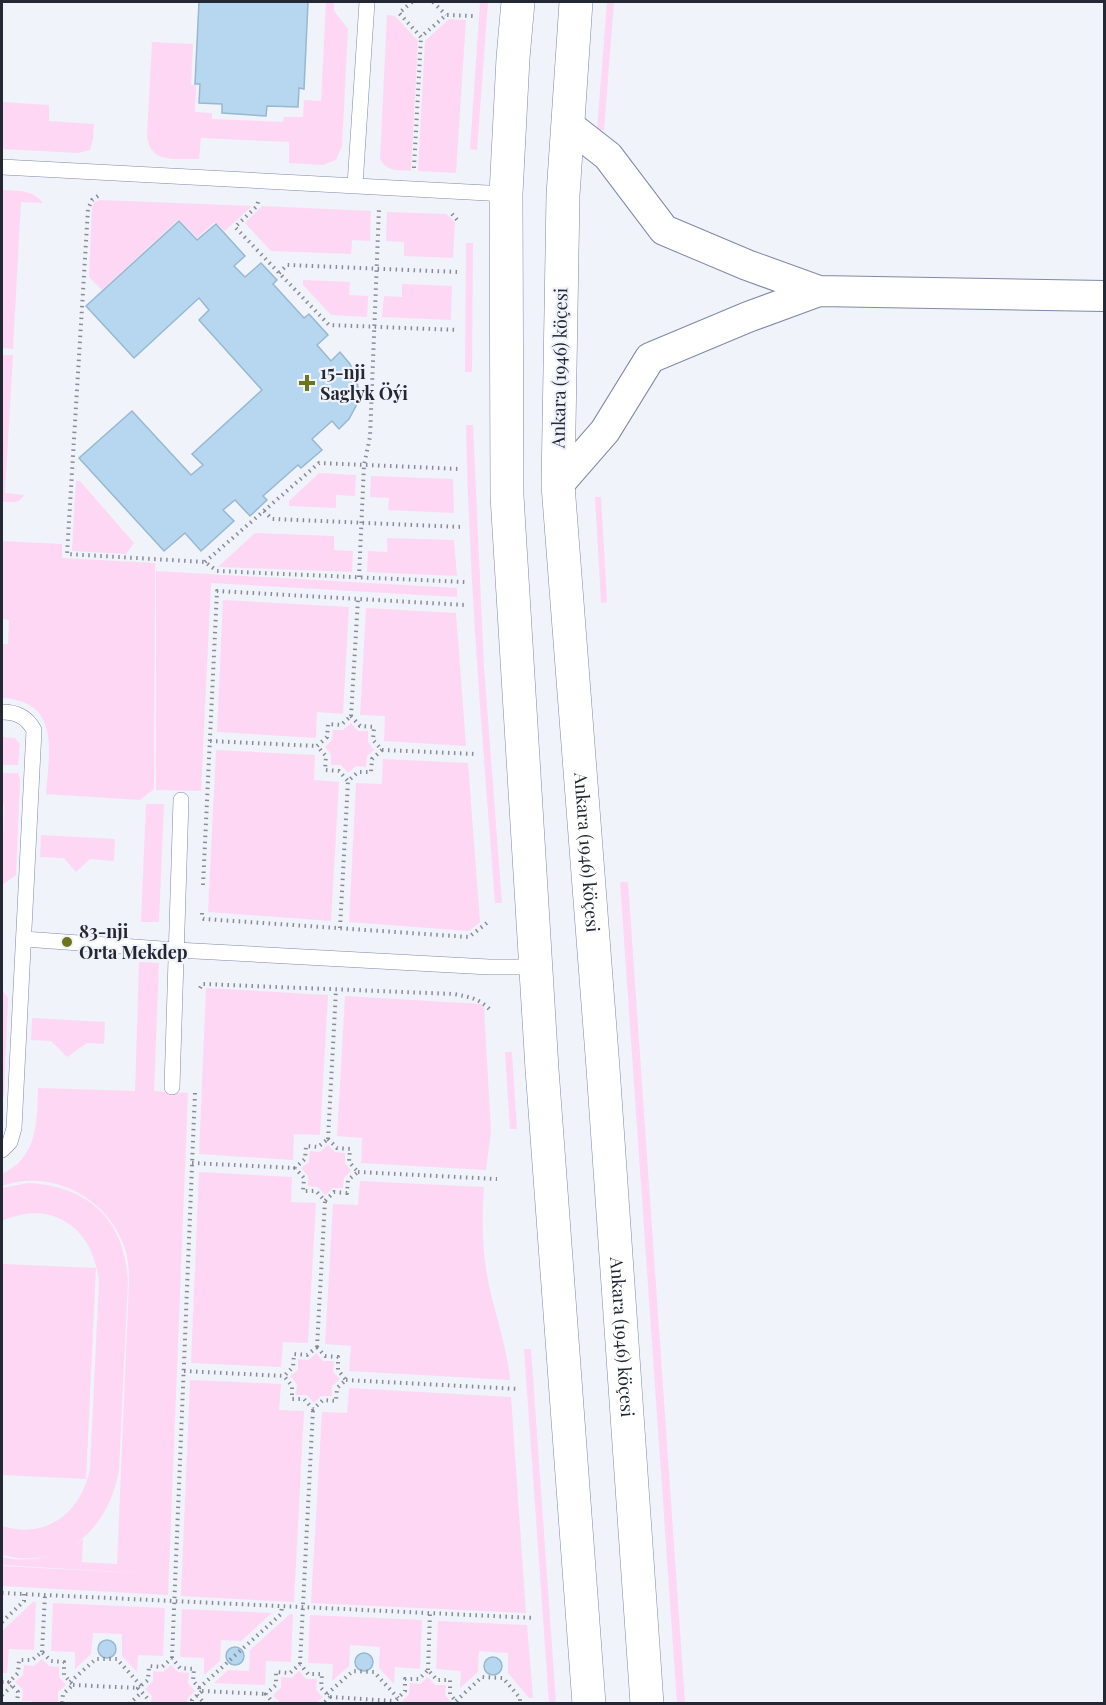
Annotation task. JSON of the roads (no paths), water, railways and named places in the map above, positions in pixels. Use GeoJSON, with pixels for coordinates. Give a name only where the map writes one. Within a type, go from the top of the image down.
{"type":"FeatureCollection","features":[{"type":"Feature","properties":{"kind":"main road"},"geometry":{"type":"LineString","coordinates":[[518,2],[507,194],[507,496],[536,967],[589,1704]]}},
{"type":"Feature","properties":{"kind":"main road","name":"Ankara (1946) köçesi"},"geometry":{"type":"LineString","coordinates":[[576,2],[563,195],[558,485],[603,1068],[647,1704]]}},
{"type":"Feature","properties":{"kind":"street"},"geometry":{"type":"LineString","coordinates":[[567,124],[608,156],[663,230],[747,265],[819,291],[1104,296]]}},
{"type":"Feature","properties":{"kind":"street"},"geometry":{"type":"LineString","coordinates":[[558,485],[605,431],[650,358],[748,317],[819,291]]}},
{"type":"Feature","properties":{"kind":"lane"},"geometry":{"type":"LineString","coordinates":[[355,185],[367,2]]}},
{"type":"Feature","properties":{"kind":"lane"},"geometry":{"type":"LineString","coordinates":[[2,167],[507,194]]}},
{"type":"Feature","properties":{"kind":"lane"},"geometry":{"type":"LineString","coordinates":[[2,711],[21,715],[34,730],[14,1128],[10,1142],[2,1150]]}},
{"type":"Feature","properties":{"kind":"lane"},"geometry":{"type":"LineString","coordinates":[[172,1087],[181,800]]}},
{"type":"Feature","properties":{"kind":"lane"},"geometry":{"type":"LineString","coordinates":[[24,939],[176,950],[489,967],[536,967]]}},
{"type":"Feature","properties":{"kind":"place","name":"15-nji Saglyk Öýi"},"geometry":{"type":"Point","coordinates":[307,383]}},
{"type":"Feature","properties":{"kind":"place","name":"83-nji Orta Mekdep"},"geometry":{"type":"Point","coordinates":[67,942]}}]}
